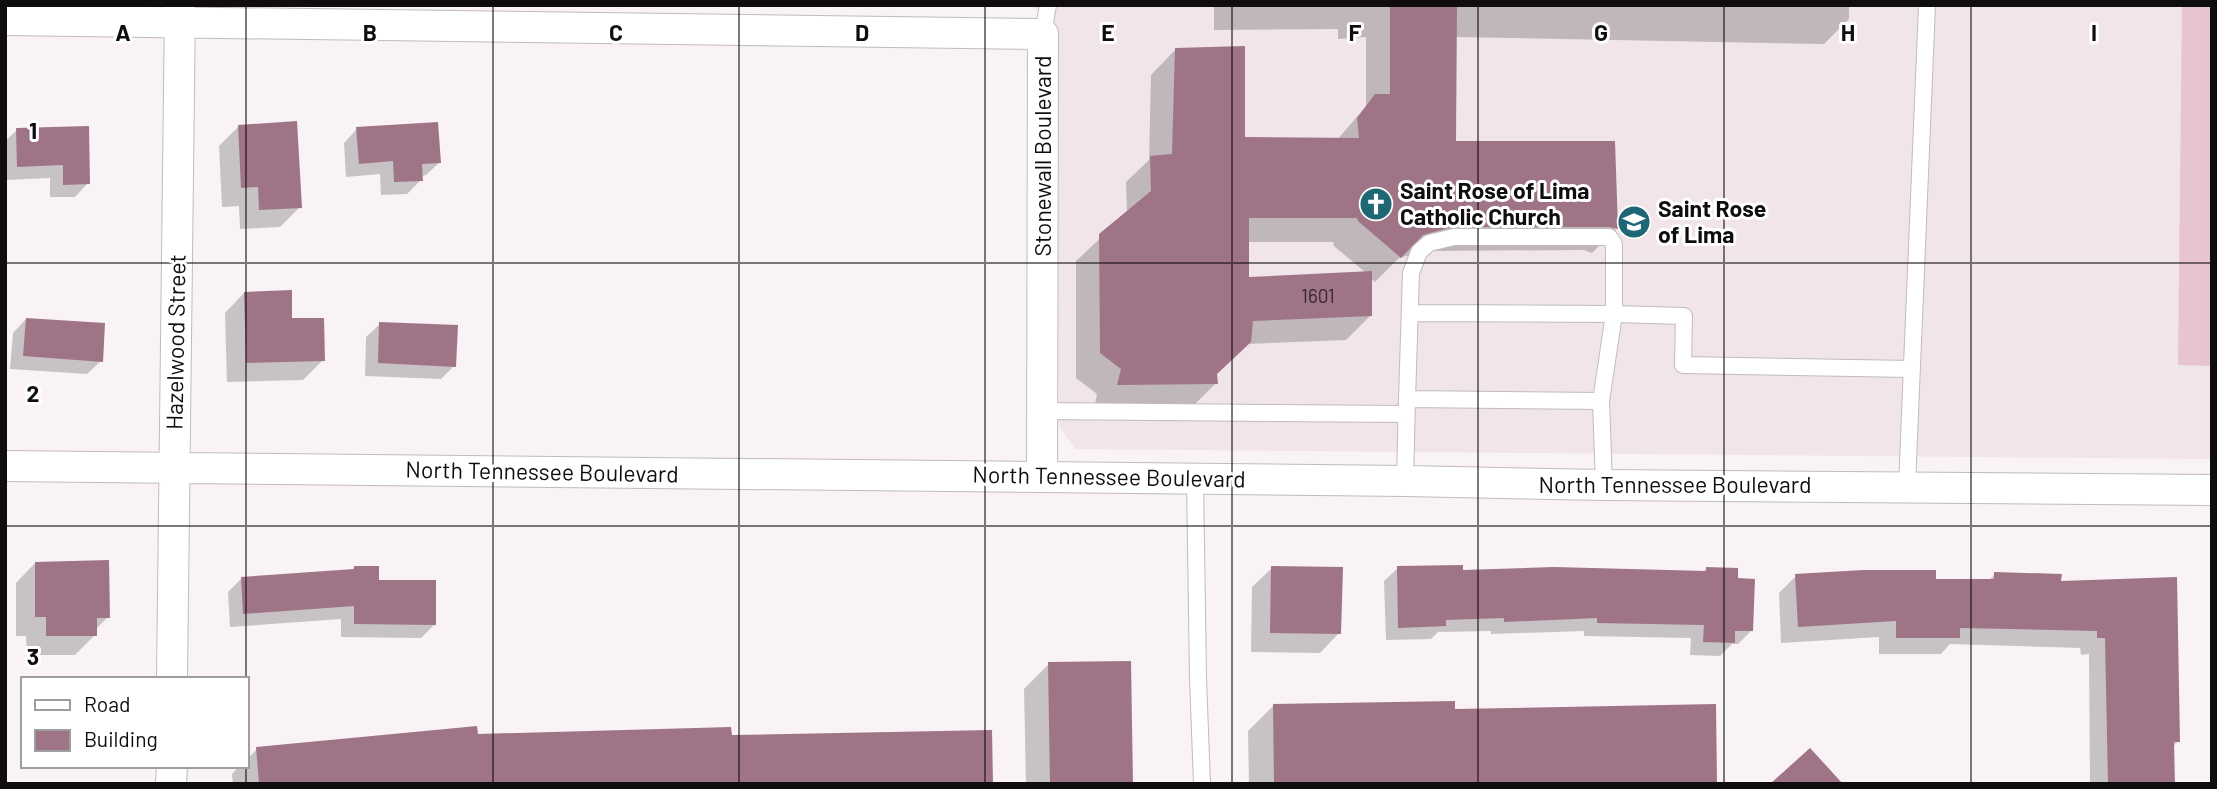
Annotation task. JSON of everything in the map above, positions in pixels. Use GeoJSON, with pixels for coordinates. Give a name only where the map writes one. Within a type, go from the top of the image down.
{"type":"FeatureCollection","features":[{"type":"Feature","properties":{"kind":"street","name":"Stonewall Boulevard"},"geometry":{"type":"LineString","coordinates":[[5,20],[180,14],[1045,20],[1042,477]]}},
{"type":"Feature","properties":{"kind":"street","name":"Hazelwood Street"},"geometry":{"type":"LineString","coordinates":[[172,677],[180,14]]}},
{"type":"Feature","properties":{"kind":"street","name":"North Tennessee Boulevard"},"geometry":{"type":"LineString","coordinates":[[5,466],[2212,490]]}},
{"type":"Feature","properties":{"kind":"lane"},"geometry":{"type":"LineString","coordinates":[[1907,486],[1927,5]]}},
{"type":"Feature","properties":{"kind":"lane"},"geometry":{"type":"LineString","coordinates":[[1405,481],[1411,274],[1419,252],[1429,243],[1454,237],[1609,237],[1614,244],[1614,314],[1601,401],[1604,485]]}},
{"type":"Feature","properties":{"kind":"lane"},"geometry":{"type":"LineString","coordinates":[[1410,313],[1684,316],[1683,365],[1912,369]]}},
{"type":"Feature","properties":{"kind":"lane"},"geometry":{"type":"LineString","coordinates":[[1042,411],[1601,401]]}},
{"type":"Feature","properties":{"kind":"lane"},"geometry":{"type":"LineString","coordinates":[[1195,478],[1202,784]]}},
{"type":"Feature","properties":{"kind":"shaded area","name":"Saint Rose of Lima"},"geometry":{"type":"Polygon","coordinates":[[[1027,5],[2212,5],[2212,459],[1075,449],[1059,426],[1055,18],[1027,5]]]}},
{"type":"Feature","properties":{"kind":"shaded area"},"geometry":{"type":"Polygon","coordinates":[[[2182,5],[2212,5],[2212,366],[2178,365],[2182,5]]]}},
{"type":"Feature","properties":{"kind":"building","name":"Saint Rose of Lima Catholic Church"},"geometry":{"type":"Polygon","coordinates":[[[1390,5],[1457,5],[1456,141],[1615,141],[1618,229],[1452,227],[1423,235],[1401,258],[1357,218],[1249,218],[1249,277],[1372,271],[1372,316],[1253,321],[1251,342],[1217,374],[1218,384],[1117,385],[1121,369],[1100,353],[1099,234],[1151,191],[1150,156],[1172,154],[1175,48],[1245,46],[1245,137],[1359,138],[1357,118],[1375,94],[1390,94],[1390,5]]]}},
{"type":"Feature","properties":{"kind":"building"},"geometry":{"type":"Polygon","coordinates":[[[297,121],[302,208],[259,210],[258,187],[241,188],[238,125],[297,121]]]}},
{"type":"Feature","properties":{"kind":"building"},"geometry":{"type":"Polygon","coordinates":[[[438,122],[441,163],[422,164],[423,181],[394,182],[393,161],[359,164],[356,127],[438,122]]]}},
{"type":"Feature","properties":{"kind":"building"},"geometry":{"type":"Polygon","coordinates":[[[89,126],[90,184],[63,185],[63,165],[17,167],[16,128],[89,126]]]}},
{"type":"Feature","properties":{"kind":"building"},"geometry":{"type":"Polygon","coordinates":[[[292,290],[292,318],[324,318],[325,361],[246,363],[244,292],[292,290]]]}},
{"type":"Feature","properties":{"kind":"building"},"geometry":{"type":"Polygon","coordinates":[[[26,318],[105,323],[103,362],[23,356],[26,318]]]}},
{"type":"Feature","properties":{"kind":"building"},"geometry":{"type":"Polygon","coordinates":[[[379,322],[458,325],[456,367],[378,363],[379,322]]]}},
{"type":"Feature","properties":{"kind":"building"},"geometry":{"type":"Polygon","coordinates":[[[109,560],[110,618],[97,618],[97,636],[46,636],[46,617],[35,617],[35,562],[109,560]]]}},
{"type":"Feature","properties":{"kind":"building"},"geometry":{"type":"Polygon","coordinates":[[[1463,565],[1463,570],[1554,567],[1706,571],[1706,567],[1738,568],[1738,578],[1755,579],[1753,631],[1735,631],[1735,643],[1703,642],[1704,625],[1597,623],[1597,618],[1504,622],[1504,618],[1446,620],[1446,626],[1398,628],[1397,566],[1463,565]]]}},
{"type":"Feature","properties":{"kind":"building"},"geometry":{"type":"Polygon","coordinates":[[[354,566],[379,566],[379,580],[436,580],[436,625],[354,624],[354,606],[243,614],[241,577],[354,569],[354,566]]]}},
{"type":"Feature","properties":{"kind":"building"},"geometry":{"type":"Polygon","coordinates":[[[1271,566],[1343,567],[1341,634],[1270,633],[1271,566]]]}},
{"type":"Feature","properties":{"kind":"building"},"geometry":{"type":"Polygon","coordinates":[[[1936,570],[1936,579],[1994,579],[1994,572],[2062,574],[2061,581],[2177,577],[2180,742],[2174,742],[2175,784],[2108,784],[2105,638],[2097,638],[2097,631],[1960,628],[1960,638],[1896,638],[1896,621],[1798,627],[1795,574],[1936,570]]]}},
{"type":"Feature","properties":{"kind":"building"},"geometry":{"type":"Polygon","coordinates":[[[1131,661],[1133,784],[1050,784],[1048,662],[1131,661]]]}},
{"type":"Feature","properties":{"kind":"building"},"geometry":{"type":"Polygon","coordinates":[[[1455,701],[1455,709],[1716,704],[1717,784],[1274,784],[1273,704],[1455,701]]]}},
{"type":"Feature","properties":{"kind":"building"},"geometry":{"type":"Polygon","coordinates":[[[477,726],[478,734],[731,727],[732,735],[992,730],[993,784],[259,784],[256,747],[477,726]]]}},
{"type":"Feature","properties":{"kind":"building"},"geometry":{"type":"Polygon","coordinates":[[[1810,748],[1843,784],[1770,784],[1810,748]]]}},
{"type":"Feature","properties":{"kind":"place","name":"Saint Rose of Lima Catholic Church"},"geometry":{"type":"Point","coordinates":[1376,204]}},
{"type":"Feature","properties":{"kind":"place","name":"Saint Rose of Lima"},"geometry":{"type":"Point","coordinates":[1634,222]}}]}
